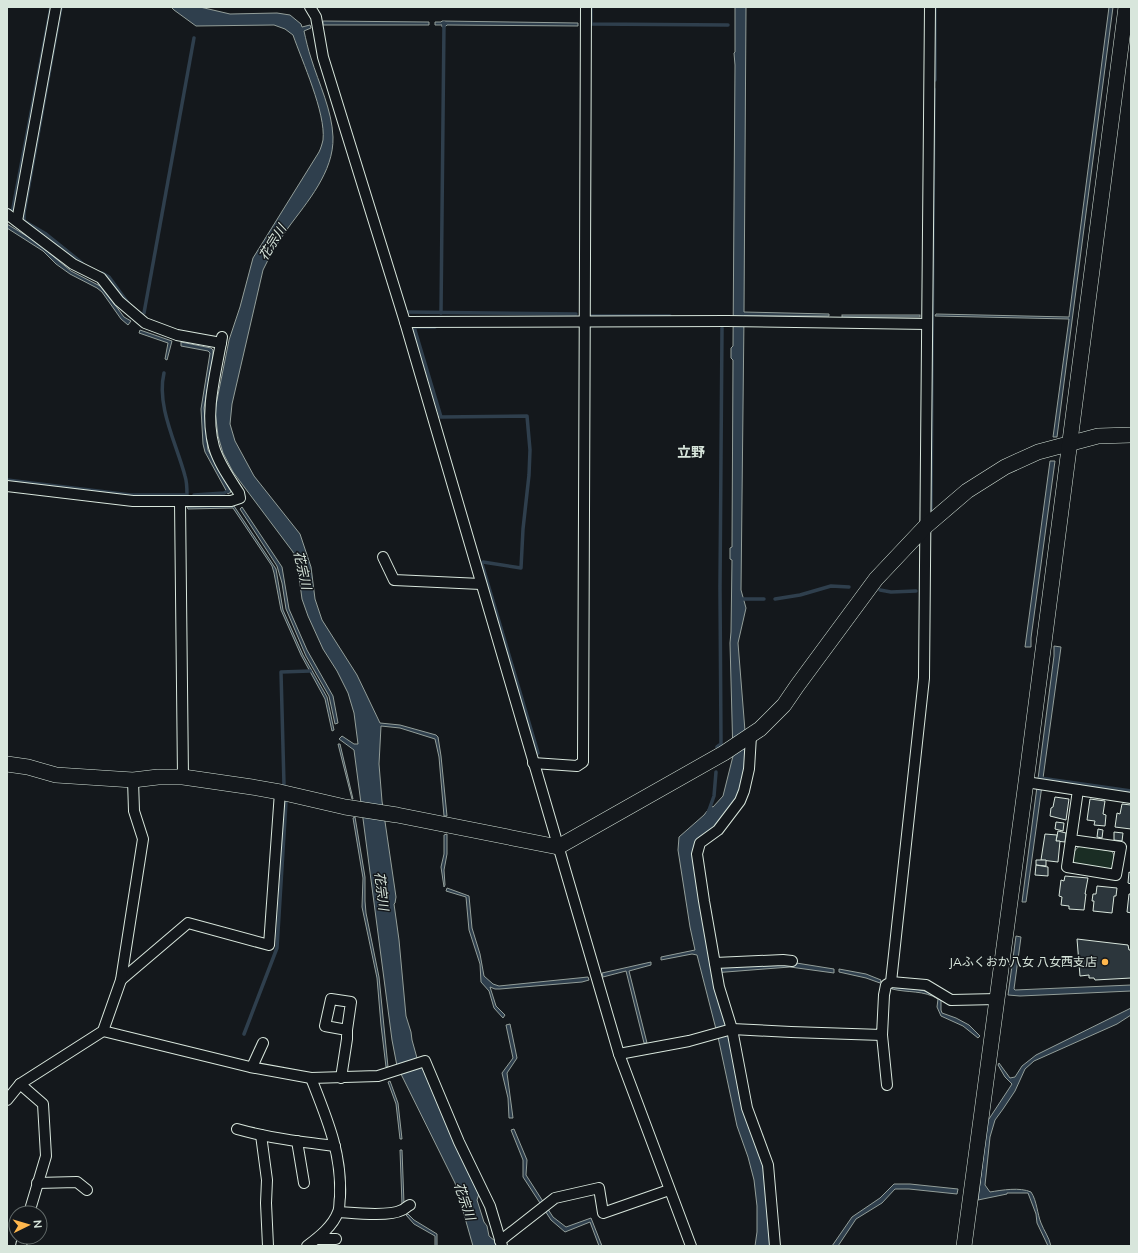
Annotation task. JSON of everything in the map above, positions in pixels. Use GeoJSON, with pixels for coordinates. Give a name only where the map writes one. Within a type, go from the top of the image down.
{"type":"FeatureCollection","features":[{"type":"Feature","properties":{"kind":"street"},"geometry":{"type":"LineString","coordinates":[[17,221],[56,7]]}},
{"type":"Feature","properties":{"kind":"street"},"geometry":{"type":"LineString","coordinates":[[310,7],[316,17],[323,57],[405,322],[619,1054],[691,1246]]}},
{"type":"Feature","properties":{"kind":"street"},"geometry":{"type":"LineString","coordinates":[[533,763],[577,766],[583,762],[586,7]]}},
{"type":"Feature","properties":{"kind":"street"},"geometry":{"type":"LineString","coordinates":[[891,982],[924,678],[930,7]]}},
{"type":"Feature","properties":{"kind":"street"},"geometry":{"type":"LineString","coordinates":[[964,1246],[1071,442],[1126,7]]}},
{"type":"Feature","properties":{"kind":"street"},"geometry":{"type":"LineString","coordinates":[[7,214],[72,264],[101,278],[119,301],[145,323],[177,335],[221,340],[211,407],[211,432],[214,449],[224,470],[239,493],[240,498],[231,501],[133,501],[7,486]]}},
{"type":"Feature","properties":{"kind":"street"},"geometry":{"type":"LineString","coordinates":[[405,322],[746,322],[927,324]]}},
{"type":"Feature","properties":{"kind":"street"},"geometry":{"type":"LineString","coordinates":[[7,764],[28,767],[56,775],[133,780],[158,777],[183,777],[280,792],[345,807],[397,815],[558,847],[724,753],[751,736],[770,721],[784,705],[796,686],[876,579],[925,527],[967,491],[1005,468],[1038,452],[1098,436],[1131,435]]}},
{"type":"Feature","properties":{"kind":"street"},"geometry":{"type":"LineString","coordinates":[[180,502],[183,777]]}},
{"type":"Feature","properties":{"kind":"street"},"geometry":{"type":"LineString","coordinates":[[383,557],[394,580],[481,584]]}},
{"type":"Feature","properties":{"kind":"street"},"geometry":{"type":"LineString","coordinates":[[751,736],[749,769],[744,791],[740,800],[718,830],[700,842],[697,854],[704,902],[720,987],[732,1029],[747,1108],[768,1165],[775,1246]]}},
{"type":"Feature","properties":{"kind":"street"},"geometry":{"type":"LineString","coordinates":[[7,1100],[20,1084],[103,1031],[121,980],[143,839],[134,811],[133,780]]}},
{"type":"Feature","properties":{"kind":"street"},"geometry":{"type":"LineString","coordinates":[[1026,782],[1131,798]]}},
{"type":"Feature","properties":{"kind":"street"},"geometry":{"type":"LineString","coordinates":[[1071,840],[1121,847],[1116,874],[1067,867],[1078,790]]}},
{"type":"Feature","properties":{"kind":"street"},"geometry":{"type":"LineString","coordinates":[[121,980],[188,923],[269,945],[280,792]]}},
{"type":"Feature","properties":{"kind":"street"},"geometry":{"type":"LineString","coordinates":[[716,963],[783,960],[792,961]]}},
{"type":"Feature","properties":{"kind":"street"},"geometry":{"type":"LineString","coordinates":[[887,1085],[882,1035],[884,995],[886,986],[891,982],[926,985],[951,1000],[997,999]]}},
{"type":"Feature","properties":{"kind":"street"},"geometry":{"type":"LineString","coordinates":[[619,1054],[689,1042],[732,1029],[882,1035]]}},
{"type":"Feature","properties":{"kind":"street"},"geometry":{"type":"LineString","coordinates":[[341,1078],[347,1030]]}},
{"type":"Feature","properties":{"kind":"street"},"geometry":{"type":"LineString","coordinates":[[103,1031],[252,1067],[311,1078],[378,1076],[425,1061],[459,1142],[490,1206],[501,1243],[555,1198],[599,1188],[603,1213],[669,1190]]}},
{"type":"Feature","properties":{"kind":"street"},"geometry":{"type":"LineString","coordinates":[[252,1067],[263,1043]]}},
{"type":"Feature","properties":{"kind":"street"},"geometry":{"type":"LineString","coordinates":[[308,1246],[330,1225],[339,1212],[341,1180],[333,1134],[311,1078]]}},
{"type":"Feature","properties":{"kind":"street"},"geometry":{"type":"LineString","coordinates":[[20,1084],[43,1104],[46,1156],[31,1205]]}},
{"type":"Feature","properties":{"kind":"street"},"geometry":{"type":"LineString","coordinates":[[237,1129],[261,1135],[335,1146]]}},
{"type":"Feature","properties":{"kind":"street"},"geometry":{"type":"LineString","coordinates":[[261,1135],[267,1180],[266,1203],[268,1246]]}},
{"type":"Feature","properties":{"kind":"street"},"geometry":{"type":"LineString","coordinates":[[298,1141],[304,1183]]}},
{"type":"Feature","properties":{"kind":"street"},"geometry":{"type":"LineString","coordinates":[[37,1183],[77,1182],[87,1190]]}},
{"type":"Feature","properties":{"kind":"street"},"geometry":{"type":"LineString","coordinates":[[339,1212],[365,1214],[395,1212],[410,1205]]}},
{"type":"Feature","properties":{"kind":"street"},"geometry":{"type":"LineString","coordinates":[[316,1239],[336,1239]]}},
{"type":"Feature","properties":{"kind":"green space"},"geometry":{"type":"Polygon","coordinates":[[[1081,846],[1113,852],[1114,861],[1112,868],[1109,870],[1075,865],[1073,860],[1074,854],[1076,849],[1081,846]]]}},
{"type":"Feature","properties":{"kind":"water","name":"花宗川"},"geometry":{"type":"Polygon","coordinates":[[[171,7],[200,7],[230,14],[277,13],[290,15],[301,24],[302,27],[310,25],[311,28],[304,31],[310,55],[325,97],[330,117],[333,137],[332,150],[329,162],[318,186],[281,238],[263,270],[232,404],[230,424],[235,441],[254,476],[300,534],[311,567],[315,599],[322,620],[357,675],[380,723],[400,725],[436,735],[438,737],[447,816],[444,816],[439,757],[435,739],[400,728],[381,726],[379,764],[382,801],[396,897],[394,904],[406,1016],[417,1058],[424,1069],[442,1113],[479,1194],[477,1200],[484,1222],[487,1226],[489,1236],[501,1246],[473,1246],[455,1183],[397,1066],[392,1040],[354,750],[339,739],[342,736],[354,744],[358,744],[354,713],[348,693],[337,671],[323,649],[308,616],[302,599],[297,561],[293,552],[233,472],[223,453],[218,436],[215,410],[229,340],[240,307],[253,258],[319,152],[323,140],[321,116],[293,35],[285,29],[274,25],[196,26],[171,7]]]}},
{"type":"Feature","properties":{"kind":"water"},"geometry":{"type":"Polygon","coordinates":[[[735,7],[746,7],[744,312],[829,314],[829,316],[744,316],[741,590],[746,608],[738,643],[746,747],[744,777],[740,792],[717,826],[697,839],[712,968],[790,962],[834,969],[834,973],[790,967],[713,973],[763,1165],[772,1246],[755,1246],[757,1232],[757,1206],[754,1180],[737,1126],[718,1037],[697,955],[692,954],[661,960],[661,957],[695,950],[678,850],[679,837],[704,815],[711,806],[713,807],[723,796],[733,756],[730,643],[732,560],[730,559],[730,548],[732,547],[733,360],[731,358],[731,348],[733,346],[735,7]]]}},
{"type":"Feature","properties":{"kind":"water"},"geometry":{"type":"Polygon","coordinates":[[[1109,7],[1113,7],[1057,437],[1053,437],[1069,319],[935,316],[936,314],[1069,317],[1109,7]]]}},
{"type":"Feature","properties":{"kind":"water"},"geometry":{"type":"Polygon","coordinates":[[[323,21],[429,22],[429,25],[323,25],[323,21]]]}},
{"type":"Feature","properties":{"kind":"water"},"geometry":{"type":"Polygon","coordinates":[[[435,22],[578,23],[578,26],[447,25],[442,27],[442,25],[435,25],[435,22]]]}},
{"type":"Feature","properties":{"kind":"water"},"geometry":{"type":"Polygon","coordinates":[[[7,224],[35,241],[71,271],[102,287],[124,317],[131,321],[128,325],[121,319],[102,292],[70,274],[56,264],[43,251],[7,228],[7,224]]]}},
{"type":"Feature","properties":{"kind":"water"},"geometry":{"type":"Polygon","coordinates":[[[842,315],[920,315],[920,317],[842,317],[842,315]]]}},
{"type":"Feature","properties":{"kind":"water"},"geometry":{"type":"Polygon","coordinates":[[[140,330],[172,341],[167,360],[165,359],[168,343],[139,333],[140,330]]]}},
{"type":"Feature","properties":{"kind":"water"},"geometry":{"type":"Polygon","coordinates":[[[181,342],[211,348],[213,350],[204,408],[207,441],[208,450],[231,492],[228,494],[205,452],[203,444],[201,409],[210,353],[208,351],[181,346],[181,342]]]}},
{"type":"Feature","properties":{"kind":"water"},"geometry":{"type":"Polygon","coordinates":[[[1050,461],[1055,461],[1031,647],[1025,647],[1050,461]]]}},
{"type":"Feature","properties":{"kind":"water"},"geometry":{"type":"Polygon","coordinates":[[[234,506],[276,569],[283,610],[303,655],[327,697],[334,730],[332,731],[325,699],[301,655],[281,610],[272,566],[233,508],[188,509],[187,507],[234,506]]]}},
{"type":"Feature","properties":{"kind":"water"},"geometry":{"type":"Polygon","coordinates":[[[242,507],[282,567],[289,609],[307,650],[333,696],[338,723],[335,724],[329,696],[306,656],[286,609],[282,583],[277,566],[240,509],[242,507]]]}},
{"type":"Feature","properties":{"kind":"water"},"geometry":{"type":"Polygon","coordinates":[[[1054,646],[1061,647],[1026,902],[1022,902],[1054,656],[1054,646]]]}},
{"type":"Feature","properties":{"kind":"water"},"geometry":{"type":"Polygon","coordinates":[[[338,744],[340,744],[353,799],[352,799],[338,744]]]}},
{"type":"Feature","properties":{"kind":"water"},"geometry":{"type":"Polygon","coordinates":[[[355,817],[365,877],[366,913],[379,977],[388,1067],[386,1067],[377,978],[362,907],[363,878],[353,818],[355,817]]]}},
{"type":"Feature","properties":{"kind":"water"},"geometry":{"type":"Polygon","coordinates":[[[447,834],[444,887],[441,867],[444,854],[444,835],[447,834]]]}},
{"type":"Feature","properties":{"kind":"water"},"geometry":{"type":"Polygon","coordinates":[[[447,888],[469,896],[472,928],[480,954],[484,976],[493,984],[499,986],[588,977],[589,980],[582,982],[500,989],[490,987],[496,1006],[505,1015],[503,1018],[494,1008],[489,991],[481,982],[480,964],[469,930],[466,897],[446,891],[447,888]]]}},
{"type":"Feature","properties":{"kind":"water"},"geometry":{"type":"Polygon","coordinates":[[[1016,936],[1021,937],[1015,990],[1131,985],[1131,991],[1020,996],[1008,995],[1016,936]]]}},
{"type":"Feature","properties":{"kind":"water"},"geometry":{"type":"Polygon","coordinates":[[[651,962],[651,965],[629,971],[647,1043],[644,1043],[626,971],[603,977],[602,973],[651,962]]]}},
{"type":"Feature","properties":{"kind":"water"},"geometry":{"type":"Polygon","coordinates":[[[839,969],[866,974],[881,980],[880,983],[866,978],[839,972],[839,969]]]}},
{"type":"Feature","properties":{"kind":"water"},"geometry":{"type":"Polygon","coordinates":[[[892,986],[917,989],[929,992],[941,998],[942,1013],[969,1025],[980,1036],[978,1038],[963,1026],[941,1016],[937,1007],[938,999],[933,996],[892,989],[892,986]]]}},
{"type":"Feature","properties":{"kind":"water"},"geometry":{"type":"Polygon","coordinates":[[[1131,1008],[1131,1015],[1117,1024],[1034,1061],[1025,1069],[1015,1091],[995,1120],[990,1137],[985,1185],[990,1192],[1016,1189],[1031,1192],[1035,1199],[1041,1223],[1051,1246],[1048,1246],[1037,1223],[1036,1214],[1028,1193],[1007,1193],[978,1200],[987,1122],[1012,1084],[1005,1077],[998,1065],[999,1063],[1010,1078],[1015,1077],[1022,1066],[1036,1055],[1131,1008]]]}},
{"type":"Feature","properties":{"kind":"water"},"geometry":{"type":"Polygon","coordinates":[[[510,1024],[517,1058],[507,1073],[513,1118],[509,1118],[508,1098],[502,1073],[513,1058],[506,1025],[510,1024]]]}},
{"type":"Feature","properties":{"kind":"water"},"geometry":{"type":"Polygon","coordinates":[[[390,1081],[398,1103],[402,1139],[400,1139],[396,1104],[388,1082],[390,1081]]]}},
{"type":"Feature","properties":{"kind":"water"},"geometry":{"type":"Polygon","coordinates":[[[514,1129],[527,1160],[526,1175],[553,1217],[566,1227],[591,1218],[602,1246],[599,1246],[590,1222],[565,1232],[551,1220],[523,1177],[523,1160],[511,1130],[514,1129]]]}},
{"type":"Feature","properties":{"kind":"water"},"geometry":{"type":"Polygon","coordinates":[[[400,1150],[402,1150],[404,1204],[402,1204],[400,1150]]]}},
{"type":"Feature","properties":{"kind":"water"},"geometry":{"type":"Polygon","coordinates":[[[894,1184],[910,1184],[958,1189],[957,1194],[895,1189],[882,1203],[856,1219],[838,1246],[832,1246],[852,1217],[880,1198],[894,1184]]]}},
{"type":"Feature","properties":{"kind":"water"},"geometry":{"type":"Polygon","coordinates":[[[408,1214],[414,1220],[437,1234],[437,1246],[435,1246],[435,1236],[414,1224],[406,1215],[408,1214]]]}},
{"type":"Feature","properties":{"kind":"building"},"geometry":{"type":"Polygon","coordinates":[[[1055,797],[1069,799],[1066,820],[1050,816],[1055,797]]]}},
{"type":"Feature","properties":{"kind":"building"},"geometry":{"type":"Polygon","coordinates":[[[1090,799],[1105,801],[1103,814],[1106,815],[1105,826],[1094,825],[1095,821],[1087,820],[1090,799]]]}},
{"type":"Feature","properties":{"kind":"building"},"geometry":{"type":"Polygon","coordinates":[[[1122,804],[1131,805],[1131,829],[1115,827],[1117,813],[1120,814],[1122,804]]]}},
{"type":"Feature","properties":{"kind":"building"},"geometry":{"type":"Polygon","coordinates":[[[1056,822],[1064,823],[1063,831],[1055,829],[1056,822]]]}},
{"type":"Feature","properties":{"kind":"building"},"geometry":{"type":"Polygon","coordinates":[[[1098,829],[1103,830],[1102,838],[1097,837],[1098,829]]]}},
{"type":"Feature","properties":{"kind":"building"},"geometry":{"type":"Polygon","coordinates":[[[1058,831],[1066,833],[1065,842],[1056,841],[1058,831]]]}},
{"type":"Feature","properties":{"kind":"building"},"geometry":{"type":"Polygon","coordinates":[[[1114,832],[1123,833],[1122,841],[1114,840],[1114,832]]]}},
{"type":"Feature","properties":{"kind":"building"},"geometry":{"type":"Polygon","coordinates":[[[1045,834],[1057,835],[1056,841],[1060,841],[1058,862],[1041,860],[1045,834]]]}},
{"type":"Feature","properties":{"kind":"building"},"geometry":{"type":"Polygon","coordinates":[[[1036,860],[1046,860],[1046,866],[1036,865],[1036,860]]]}},
{"type":"Feature","properties":{"kind":"building"},"geometry":{"type":"Polygon","coordinates":[[[1036,865],[1048,867],[1048,876],[1035,875],[1036,865]]]}},
{"type":"Feature","properties":{"kind":"building"},"geometry":{"type":"Polygon","coordinates":[[[1129,872],[1131,873],[1131,884],[1128,883],[1129,872]]]}},
{"type":"Feature","properties":{"kind":"building"},"geometry":{"type":"Polygon","coordinates":[[[1065,876],[1088,878],[1084,910],[1069,909],[1069,906],[1061,905],[1062,897],[1059,896],[1061,880],[1064,881],[1065,876]]]}},
{"type":"Feature","properties":{"kind":"building"},"geometry":{"type":"Polygon","coordinates":[[[1097,886],[1117,888],[1116,896],[1114,896],[1112,913],[1093,911],[1093,894],[1096,894],[1097,886]]]}},
{"type":"Feature","properties":{"kind":"building"},"geometry":{"type":"Polygon","coordinates":[[[1129,894],[1131,894],[1131,913],[1127,912],[1129,894]]]}},
{"type":"Feature","properties":{"kind":"building","name":"JAふくおか八女 八女西支店"},"geometry":{"type":"Polygon","coordinates":[[[1077,939],[1128,945],[1129,950],[1131,950],[1131,978],[1095,980],[1094,978],[1089,978],[1089,975],[1080,976],[1077,939]]]}},
{"type":"Feature","properties":{"kind":"waterway"},"geometry":{"type":"LineString","coordinates":[[7,210],[12,211],[13,208],[51,7]]}},
{"type":"Feature","properties":{"kind":"waterway"},"geometry":{"type":"LineString","coordinates":[[61,7],[24,213],[24,221],[46,234],[82,263]]}},
{"type":"Feature","properties":{"kind":"waterway"},"geometry":{"type":"LineString","coordinates":[[591,7],[591,24],[728,25]]}},
{"type":"Feature","properties":{"kind":"waterway"},"geometry":{"type":"LineString","coordinates":[[935,7],[935,80]]}},
{"type":"Feature","properties":{"kind":"waterway"},"geometry":{"type":"LineString","coordinates":[[441,313],[444,23]]}},
{"type":"Feature","properties":{"kind":"waterway"},"geometry":{"type":"LineString","coordinates":[[144,313],[194,38]]}},
{"type":"Feature","properties":{"kind":"waterway"},"geometry":{"type":"LineString","coordinates":[[931,511],[934,89]]}},
{"type":"Feature","properties":{"kind":"waterway"},"geometry":{"type":"LineString","coordinates":[[102,273],[109,277],[128,303]]}},
{"type":"Feature","properties":{"kind":"waterway"},"geometry":{"type":"LineString","coordinates":[[407,312],[576,314]]}},
{"type":"Feature","properties":{"kind":"waterway"},"geometry":{"type":"LineString","coordinates":[[587,315],[670,316]]}},
{"type":"Feature","properties":{"kind":"waterway"},"geometry":{"type":"LineString","coordinates":[[435,327],[414,327],[441,417],[527,416],[530,450],[521,568],[483,562],[482,564],[538,753]]}},
{"type":"Feature","properties":{"kind":"waterway"},"geometry":{"type":"LineString","coordinates":[[717,747],[721,744],[720,588],[722,328]]}},
{"type":"Feature","properties":{"kind":"waterway"},"geometry":{"type":"LineString","coordinates":[[7,480],[131,495],[187,495],[186,478],[165,412],[162,386],[164,373]]}},
{"type":"Feature","properties":{"kind":"waterway"},"geometry":{"type":"LineString","coordinates":[[194,495],[224,493],[228,491]]}},
{"type":"Feature","properties":{"kind":"waterway"},"geometry":{"type":"LineString","coordinates":[[775,599],[800,595],[831,586],[849,587]]}},
{"type":"Feature","properties":{"kind":"waterway"},"geometry":{"type":"LineString","coordinates":[[880,590],[891,592],[916,591]]}},
{"type":"Feature","properties":{"kind":"waterway"},"geometry":{"type":"LineString","coordinates":[[741,599],[764,599]]}},
{"type":"Feature","properties":{"kind":"waterway"},"geometry":{"type":"LineString","coordinates":[[284,785],[281,672],[310,671]]}},
{"type":"Feature","properties":{"kind":"waterway"},"geometry":{"type":"LineString","coordinates":[[708,813],[714,796],[716,772]]}},
{"type":"Feature","properties":{"kind":"waterway"},"geometry":{"type":"LineString","coordinates":[[1041,777],[1040,778],[1131,791]]}},
{"type":"Feature","properties":{"kind":"waterway"},"geometry":{"type":"LineString","coordinates":[[244,1034],[277,948],[286,802]]}},
{"type":"Feature","properties":{"kind":"place","name":"JAふくおか八女 八女西支店"},"geometry":{"type":"Point","coordinates":[1105,962]}},
{"type":"Feature","properties":{"kind":"district","name":"立野"},"geometry":{"type":"Point","coordinates":[691,452]}}]}
